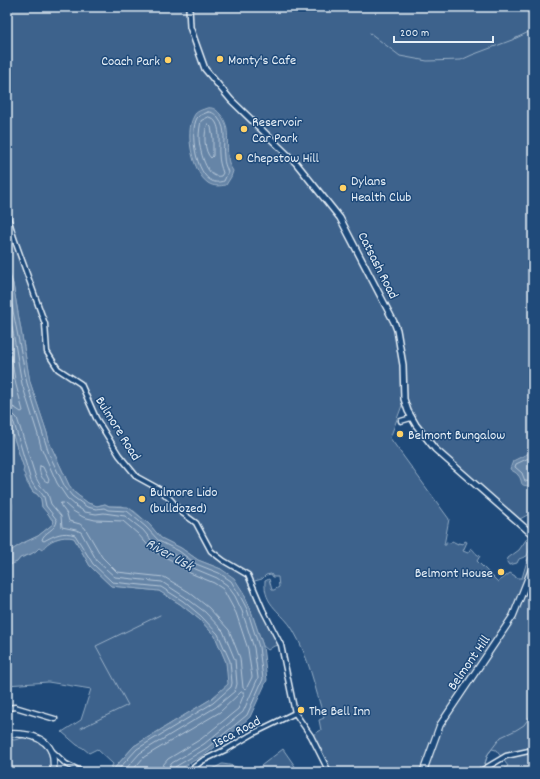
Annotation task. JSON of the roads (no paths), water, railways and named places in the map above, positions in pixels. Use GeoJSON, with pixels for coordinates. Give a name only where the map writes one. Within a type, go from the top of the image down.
{"type":"FeatureCollection","features":[{"type":"Feature","properties":{"kind":"main road","name":"Belmont Hill"},"geometry":{"type":"LineString","coordinates":[[423,772],[440,726],[510,622],[533,566]]}},
{"type":"Feature","properties":{"kind":"main road"},"geometry":{"type":"LineString","coordinates":[[7,734],[26,735],[38,738],[46,744],[51,751],[54,772]]}},
{"type":"Feature","properties":{"kind":"street","name":"Catsash Road"},"geometry":{"type":"LineString","coordinates":[[189,7],[190,27],[205,69],[231,100],[296,163],[340,218],[348,232],[397,330],[403,365],[404,399],[411,418],[435,450],[533,535]]}},
{"type":"Feature","properties":{"kind":"street","name":"Bulmore Road"},"geometry":{"type":"LineString","coordinates":[[7,214],[14,238],[45,324],[47,352],[58,369],[81,384],[96,418],[115,449],[137,477],[159,489],[181,512],[196,523],[211,551],[224,561],[248,575],[263,610],[281,645],[295,713],[311,736],[329,772]]}},
{"type":"Feature","properties":{"kind":"street"},"geometry":{"type":"LineString","coordinates":[[401,421],[411,418]]}},
{"type":"Feature","properties":{"kind":"street"},"geometry":{"type":"LineString","coordinates":[[7,708],[15,707],[55,719]]}},
{"type":"Feature","properties":{"kind":"street","name":"Isca Road"},"geometry":{"type":"LineString","coordinates":[[188,772],[202,761],[295,713]]}},
{"type":"Feature","properties":{"kind":"street"},"geometry":{"type":"LineString","coordinates":[[480,772],[506,756],[533,750]]}},
{"type":"Feature","properties":{"kind":"street"},"geometry":{"type":"LineString","coordinates":[[51,751],[66,764],[82,772]]}},
{"type":"Feature","properties":{"kind":"water"},"geometry":{"type":"Polygon","coordinates":[[[207,108],[212,108],[217,111],[226,124],[228,160],[233,171],[226,185],[219,186],[208,183],[198,171],[194,162],[190,142],[191,123],[196,113],[207,108]]]}},
{"type":"Feature","properties":{"kind":"water","name":"River Usk"},"geometry":{"type":"Polygon","coordinates":[[[7,262],[13,284],[30,382],[50,444],[69,485],[75,493],[88,503],[97,506],[105,504],[109,506],[128,507],[149,524],[161,538],[181,548],[198,560],[221,569],[234,578],[243,592],[250,608],[263,646],[267,680],[250,717],[209,752],[175,772],[111,772],[134,746],[211,699],[228,684],[226,662],[215,636],[199,619],[180,604],[159,591],[111,586],[90,566],[74,538],[65,537],[56,539],[48,543],[42,550],[39,548],[31,554],[20,558],[17,562],[7,566],[7,553],[38,536],[53,524],[54,521],[42,507],[41,499],[33,492],[25,477],[23,472],[24,468],[7,418],[7,262]]]}},
{"type":"Feature","properties":{"kind":"water"},"geometry":{"type":"Polygon","coordinates":[[[533,451],[533,486],[523,485],[517,474],[510,469],[513,461],[533,451]]]}},
{"type":"Feature","properties":{"kind":"water"},"geometry":{"type":"Polygon","coordinates":[[[7,492],[11,499],[12,505],[7,519],[7,492]]]}},
{"type":"Feature","properties":{"kind":"waterway"},"geometry":{"type":"LineString","coordinates":[[370,33],[400,56],[427,61],[461,60],[533,30]]}},
{"type":"Feature","properties":{"kind":"waterway"},"geometry":{"type":"LineString","coordinates":[[81,728],[128,705],[96,646],[160,615]]}},
{"type":"Feature","properties":{"kind":"waterway"},"geometry":{"type":"LineString","coordinates":[[484,767],[488,754],[501,737],[524,725],[533,712]]}},
{"type":"Feature","properties":{"kind":"place","name":"Monty's Cafe"},"geometry":{"type":"Point","coordinates":[220,59]}},
{"type":"Feature","properties":{"kind":"place","name":"Coach Park"},"geometry":{"type":"Point","coordinates":[168,60]}},
{"type":"Feature","properties":{"kind":"place","name":"Reservoir Car Park"},"geometry":{"type":"Point","coordinates":[244,129]}},
{"type":"Feature","properties":{"kind":"place","name":"Chepstow Hill"},"geometry":{"type":"Point","coordinates":[239,157]}},
{"type":"Feature","properties":{"kind":"place","name":"Dylans Health Club"},"geometry":{"type":"Point","coordinates":[343,188]}},
{"type":"Feature","properties":{"kind":"place","name":"Belmont Bungalow"},"geometry":{"type":"Point","coordinates":[400,434]}},
{"type":"Feature","properties":{"kind":"place","name":"Bulmore Lido (bulldozed)"},"geometry":{"type":"Point","coordinates":[142,499]}},
{"type":"Feature","properties":{"kind":"place","name":"Belmont House"},"geometry":{"type":"Point","coordinates":[501,572]}},
{"type":"Feature","properties":{"kind":"place","name":"The Bell Inn"},"geometry":{"type":"Point","coordinates":[301,710]}}]}
